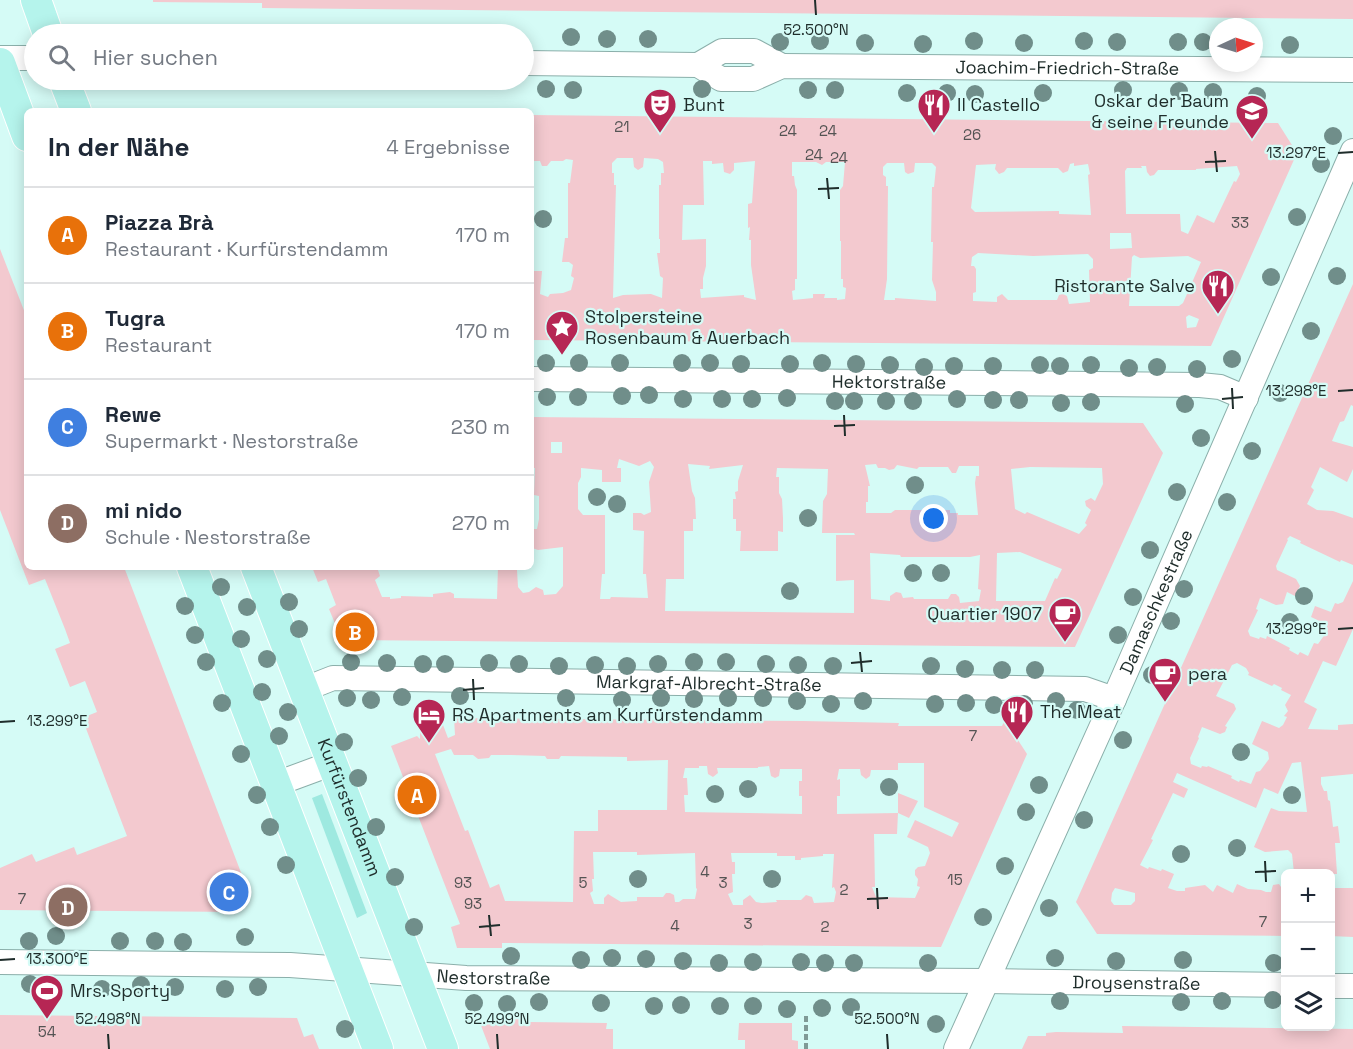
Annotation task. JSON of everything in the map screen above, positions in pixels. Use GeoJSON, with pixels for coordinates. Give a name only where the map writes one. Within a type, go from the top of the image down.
{"type":"FeatureCollection","features":[{"type":"Feature","properties":{"kind":"main road"},"geometry":{"type":"LineString","coordinates":[[36,0],[44,24]]}},
{"type":"Feature","properties":{"kind":"main road"},"geometry":{"type":"LineString","coordinates":[[0,63],[24,128]]}},
{"type":"Feature","properties":{"kind":"main road"},"geometry":{"type":"LineString","coordinates":[[68,90],[75,108]]}},
{"type":"Feature","properties":{"kind":"main road"},"geometry":{"type":"LineString","coordinates":[[193,570],[378,1049]]}},
{"type":"Feature","properties":{"kind":"main road","name":"Kurfürstendamm"},"geometry":{"type":"LineString","coordinates":[[257,570],[443,1049]]}},
{"type":"Feature","properties":{"kind":"street","name":"Joachim-Friedrich-Straße"},"geometry":{"type":"LineString","coordinates":[[534,63],[698,65],[722,51],[754,51],[782,66],[1353,70]]}},
{"type":"Feature","properties":{"kind":"street"},"geometry":{"type":"LineString","coordinates":[[0,58],[24,58]]}},
{"type":"Feature","properties":{"kind":"street","name":"Damaschkestraße"},"geometry":{"type":"LineString","coordinates":[[956,1049],[1114,699],[1353,151]]}},
{"type":"Feature","properties":{"kind":"street","name":"Hektorstraße"},"geometry":{"type":"LineString","coordinates":[[534,379],[1200,385],[1220,387],[1246,398]]}},
{"type":"Feature","properties":{"kind":"street","name":"Markgraf-Albrecht-Straße"},"geometry":{"type":"LineString","coordinates":[[304,689],[333,678],[1085,689],[1114,699]]}},
{"type":"Feature","properties":{"kind":"street"},"geometry":{"type":"LineString","coordinates":[[276,784],[333,763]]}},
{"type":"Feature","properties":{"kind":"street","name":"Nestorstraße"},"geometry":{"type":"LineString","coordinates":[[0,962],[290,965],[466,978],[986,981]]}},
{"type":"Feature","properties":{"kind":"street","name":"Droysenstraße"},"geometry":{"type":"LineString","coordinates":[[986,981],[1281,985]]}},
{"type":"Feature","properties":{"kind":"street"},"geometry":{"type":"LineString","coordinates":[[1335,986],[1353,986]]}},
{"type":"Feature","properties":{"kind":"path"},"geometry":{"type":"LineString","coordinates":[[806,1016],[806,1049]]}},
{"type":"Feature","properties":{"kind":"shaded area"},"geometry":{"type":"Polygon","coordinates":[[[322,794],[367,913],[357,918],[312,798],[322,794]]]}},
{"type":"Feature","properties":{"kind":"building"},"geometry":{"type":"Polygon","coordinates":[[[153,0],[1353,0],[1353,19],[262,8],[262,3],[153,2],[153,0]]]}},
{"type":"Feature","properties":{"kind":"building"},"geometry":{"type":"Polygon","coordinates":[[[534,115],[1278,123],[1297,153],[1211,346],[534,340],[534,271],[542,271],[540,294],[548,297],[550,294],[571,290],[574,278],[571,276],[573,265],[569,262],[562,262],[565,238],[568,238],[568,183],[570,183],[573,160],[551,161],[547,166],[542,166],[540,161],[534,161],[534,115]],[[617,158],[612,163],[614,185],[616,185],[613,298],[623,295],[651,294],[662,298],[663,278],[660,276],[657,253],[660,253],[659,185],[661,185],[661,173],[664,173],[663,162],[658,159],[644,158],[643,167],[638,170],[634,167],[633,158],[617,158]],[[703,161],[704,205],[683,205],[682,240],[706,239],[706,266],[703,289],[700,289],[701,298],[744,295],[744,297],[756,300],[751,265],[750,227],[748,228],[748,204],[752,203],[755,161],[734,163],[734,170],[730,174],[724,172],[723,163],[712,164],[712,161],[703,161]],[[792,162],[792,176],[794,176],[797,190],[797,279],[795,279],[795,290],[792,291],[793,300],[813,298],[813,294],[825,294],[824,298],[845,299],[846,288],[843,287],[843,279],[841,279],[840,190],[843,186],[845,162],[826,162],[822,165],[816,162],[792,162]],[[887,163],[883,167],[883,175],[886,177],[886,186],[888,186],[887,279],[884,300],[895,300],[895,298],[936,301],[932,280],[933,242],[931,242],[932,187],[934,187],[936,167],[932,163],[915,163],[914,172],[908,174],[905,172],[904,163],[887,163]],[[1074,163],[1070,164],[1068,171],[1063,173],[1058,168],[1007,168],[999,174],[995,169],[996,164],[976,165],[971,208],[975,212],[1059,211],[1059,214],[1091,215],[1088,164],[1074,166],[1074,163]],[[1141,166],[1142,168],[1127,168],[1125,171],[1126,214],[1180,214],[1181,231],[1188,234],[1197,215],[1214,223],[1234,181],[1236,182],[1240,174],[1237,166],[1196,170],[1158,170],[1150,176],[1146,166],[1141,166]],[[1110,233],[1110,249],[1132,248],[1131,233],[1110,233]],[[978,253],[972,257],[971,266],[976,269],[976,292],[973,293],[973,301],[997,302],[997,297],[1002,294],[1008,300],[1057,300],[1059,295],[1063,294],[1067,296],[1069,304],[1090,302],[1089,270],[1093,268],[1093,259],[1088,254],[1033,256],[978,253]],[[1134,255],[1129,306],[1179,306],[1183,303],[1201,262],[1188,256],[1140,258],[1134,255]],[[1189,315],[1186,317],[1187,328],[1196,327],[1199,319],[1189,315]]]}},
{"type":"Feature","properties":{"kind":"building"},"geometry":{"type":"Polygon","coordinates":[[[0,249],[24,310],[24,570],[125,570],[250,896],[239,912],[0,910],[0,868],[32,854],[36,862],[74,847],[77,855],[127,836],[82,718],[97,712],[85,681],[70,687],[55,649],[70,643],[65,629],[45,579],[29,585],[0,510],[0,249]]]}},
{"type":"Feature","properties":{"kind":"building"},"geometry":{"type":"Polygon","coordinates":[[[1353,284],[1353,406],[1351,405],[1344,421],[1340,422],[1332,441],[1353,447],[1353,469],[1347,482],[1320,467],[1311,487],[1314,490],[1307,504],[1317,510],[1333,511],[1353,518],[1353,565],[1341,560],[1340,562],[1290,536],[1276,566],[1277,570],[1296,579],[1300,586],[1295,596],[1287,592],[1283,604],[1276,605],[1260,598],[1256,609],[1258,610],[1248,631],[1250,636],[1266,639],[1267,636],[1298,655],[1300,652],[1308,656],[1314,643],[1318,644],[1328,630],[1326,624],[1311,617],[1315,606],[1331,612],[1335,603],[1343,602],[1353,581],[1353,629],[1336,666],[1323,661],[1304,702],[1317,709],[1308,729],[1338,730],[1338,725],[1353,724],[1353,774],[1321,777],[1321,784],[1324,791],[1327,791],[1330,801],[1333,827],[1338,826],[1340,843],[1335,843],[1337,874],[1335,874],[1335,869],[1294,869],[1292,854],[1288,850],[1265,852],[1254,847],[1271,808],[1279,811],[1307,812],[1301,762],[1292,763],[1278,794],[1264,788],[1256,808],[1177,773],[1173,782],[1188,789],[1184,798],[1173,793],[1140,865],[1148,869],[1149,867],[1161,871],[1162,869],[1174,874],[1168,888],[1177,891],[1205,885],[1213,892],[1217,885],[1233,893],[1237,884],[1248,889],[1271,892],[1273,885],[1279,884],[1281,887],[1281,936],[1097,934],[1076,902],[1353,284]],[[1237,663],[1232,665],[1216,696],[1234,704],[1236,709],[1225,726],[1227,727],[1225,732],[1220,734],[1202,727],[1190,758],[1191,764],[1201,768],[1208,766],[1232,776],[1231,778],[1239,782],[1240,780],[1251,784],[1256,772],[1260,771],[1269,759],[1268,752],[1252,744],[1262,721],[1279,728],[1283,725],[1287,717],[1284,716],[1288,711],[1285,705],[1291,695],[1274,684],[1272,686],[1248,675],[1246,668],[1237,663]],[[1115,888],[1111,901],[1114,905],[1131,905],[1135,901],[1135,893],[1115,888]]]}},
{"type":"Feature","properties":{"kind":"building"},"geometry":{"type":"Polygon","coordinates":[[[534,417],[1143,423],[1163,453],[1075,647],[349,640],[343,623],[336,626],[329,609],[336,605],[326,579],[318,582],[313,570],[378,570],[380,576],[375,580],[382,597],[390,597],[390,599],[401,598],[401,596],[433,597],[433,594],[450,592],[454,594],[454,598],[497,599],[498,570],[517,570],[518,587],[523,593],[536,587],[543,590],[544,595],[556,594],[563,586],[563,547],[534,549],[534,529],[537,529],[539,519],[539,496],[534,495],[534,417]],[[551,442],[551,453],[562,453],[562,442],[551,442]],[[619,459],[617,468],[621,468],[621,482],[602,482],[602,470],[581,468],[578,483],[578,509],[583,515],[605,515],[605,574],[602,574],[600,599],[648,598],[646,574],[643,574],[644,531],[633,530],[633,513],[644,515],[651,512],[649,482],[654,467],[650,461],[639,466],[619,459]],[[688,464],[695,498],[696,519],[693,519],[693,531],[684,531],[684,579],[666,579],[665,611],[854,613],[854,580],[836,581],[836,535],[855,535],[854,533],[822,533],[823,501],[827,494],[828,469],[777,468],[776,477],[779,477],[783,518],[783,532],[778,531],[778,551],[740,551],[741,531],[736,531],[736,519],[733,519],[733,499],[736,499],[735,492],[738,491],[738,481],[743,465],[709,469],[710,466],[688,464]],[[876,464],[865,465],[870,486],[868,486],[866,513],[891,513],[895,510],[950,510],[950,513],[958,513],[958,515],[978,515],[975,483],[976,476],[979,476],[979,466],[959,466],[956,473],[952,473],[948,467],[919,467],[917,469],[897,465],[894,469],[889,470],[878,468],[876,464]],[[1102,468],[1011,469],[1015,509],[1079,534],[1087,525],[1085,523],[1091,510],[1086,506],[1085,501],[1091,498],[1095,501],[1103,484],[1102,468]],[[1020,552],[997,553],[996,601],[1045,601],[1055,578],[1057,579],[1062,569],[1020,552]],[[870,553],[871,599],[890,601],[890,596],[896,592],[901,593],[903,598],[948,599],[951,594],[956,594],[960,603],[979,601],[980,555],[901,557],[900,555],[870,553]]]}},
{"type":"Feature","properties":{"kind":"building"},"geometry":{"type":"Polygon","coordinates":[[[420,717],[440,717],[448,738],[455,735],[454,718],[803,721],[899,723],[898,726],[1002,726],[1004,722],[1027,754],[941,947],[502,943],[502,948],[457,948],[451,927],[460,924],[391,746],[417,736],[420,739],[420,717]],[[451,749],[435,754],[490,888],[499,884],[505,901],[573,902],[574,831],[598,831],[598,810],[667,810],[668,760],[627,761],[627,757],[561,756],[559,759],[547,759],[545,756],[511,755],[491,755],[489,758],[478,759],[473,755],[454,755],[451,749]],[[898,763],[898,770],[871,770],[870,776],[866,779],[861,775],[860,769],[839,769],[837,780],[840,779],[840,796],[837,796],[837,814],[898,813],[897,834],[874,834],[875,887],[872,887],[876,897],[915,898],[920,887],[917,886],[918,879],[915,870],[925,866],[930,853],[928,847],[907,837],[915,820],[952,837],[959,823],[924,807],[924,763],[898,763]],[[699,766],[699,768],[685,768],[683,778],[687,778],[688,795],[684,795],[685,812],[802,814],[799,781],[802,781],[802,769],[780,769],[779,776],[775,778],[771,776],[769,766],[717,768],[718,773],[713,777],[708,774],[707,766],[699,766]],[[593,852],[594,879],[592,879],[593,891],[590,893],[594,904],[604,904],[604,898],[608,894],[621,902],[637,901],[637,897],[663,897],[666,893],[674,895],[675,902],[695,899],[697,889],[695,853],[637,855],[637,852],[593,852]],[[731,853],[732,862],[735,862],[735,874],[732,874],[733,892],[728,894],[733,905],[743,905],[743,900],[750,895],[756,902],[762,903],[777,902],[776,900],[801,900],[806,895],[812,897],[814,903],[834,902],[836,892],[834,887],[832,888],[834,854],[795,860],[795,856],[777,856],[777,853],[731,853]]]}},
{"type":"Feature","properties":{"kind":"building"},"geometry":{"type":"Polygon","coordinates":[[[898,793],[918,801],[909,818],[898,813],[898,793]]]}},
{"type":"Feature","properties":{"kind":"building"},"geometry":{"type":"Polygon","coordinates":[[[1335,888],[1353,888],[1353,937],[1335,936],[1335,888]]]}},
{"type":"Feature","properties":{"kind":"building"},"geometry":{"type":"Polygon","coordinates":[[[0,1015],[297,1018],[304,1037],[313,1034],[319,1049],[0,1049],[0,1015]]]}},
{"type":"Feature","properties":{"kind":"building"},"geometry":{"type":"Polygon","coordinates":[[[520,1017],[530,1022],[607,1023],[606,1029],[613,1029],[613,1049],[490,1049],[480,1023],[520,1017]]]}},
{"type":"Feature","properties":{"kind":"building"},"geometry":{"type":"Polygon","coordinates":[[[739,1023],[792,1023],[792,1040],[798,1041],[798,1049],[745,1049],[745,1040],[738,1040],[739,1023]]]}},
{"type":"Feature","properties":{"kind":"building"},"geometry":{"type":"Polygon","coordinates":[[[1122,1026],[1281,1028],[1281,1031],[1353,1029],[1353,1049],[1022,1049],[1028,1036],[1046,1036],[1046,1033],[1123,1033],[1122,1026]]]}},
{"type":"Feature","properties":{"kind":"place","name":"Bunt"},"geometry":{"type":"Point","coordinates":[660,134]}},
{"type":"Feature","properties":{"kind":"place","name":"Il Castello"},"geometry":{"type":"Point","coordinates":[934,134]}},
{"type":"Feature","properties":{"kind":"place","name":"Oskar der Baum & seine Freunde"},"geometry":{"type":"Point","coordinates":[1252,140]}},
{"type":"Feature","properties":{"kind":"place","name":"Ristorante Salve"},"geometry":{"type":"Point","coordinates":[1218,315]}},
{"type":"Feature","properties":{"kind":"place","name":"Stolpersteine Rosenbaum & Auerbach"},"geometry":{"type":"Point","coordinates":[562,356]}},
{"type":"Feature","properties":{"kind":"place","name":"Tugra"},"geometry":{"type":"Point","coordinates":[355,632]}},
{"type":"Feature","properties":{"kind":"place","name":"Quartier 1907"},"geometry":{"type":"Point","coordinates":[1065,643]}},
{"type":"Feature","properties":{"kind":"place","name":"pera"},"geometry":{"type":"Point","coordinates":[1165,703]}},
{"type":"Feature","properties":{"kind":"place","name":"The Meat"},"geometry":{"type":"Point","coordinates":[1017,741]}},
{"type":"Feature","properties":{"kind":"place","name":"RS Apartments am Kurfürstendamm"},"geometry":{"type":"Point","coordinates":[429,744]}},
{"type":"Feature","properties":{"kind":"place","name":"Piazza Brà"},"geometry":{"type":"Point","coordinates":[417,795]}},
{"type":"Feature","properties":{"kind":"place","name":"Rewe"},"geometry":{"type":"Point","coordinates":[229,892]}},
{"type":"Feature","properties":{"kind":"place","name":"mi nido"},"geometry":{"type":"Point","coordinates":[68,907]}},
{"type":"Feature","properties":{"kind":"place","name":"Mrs. Sporty"},"geometry":{"type":"Point","coordinates":[47,1020]}}]}
